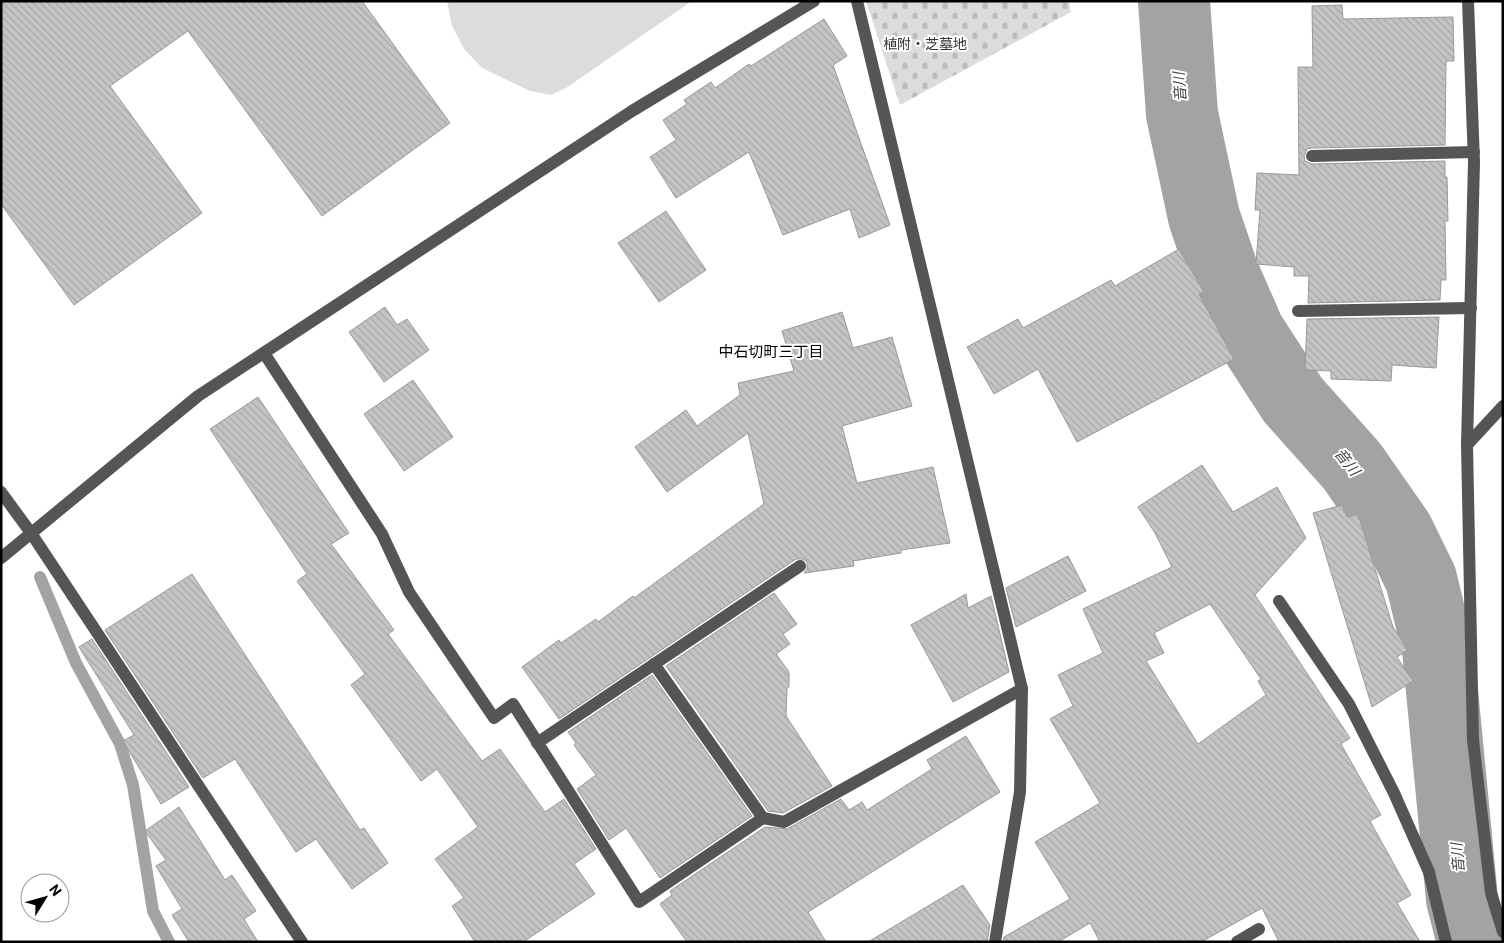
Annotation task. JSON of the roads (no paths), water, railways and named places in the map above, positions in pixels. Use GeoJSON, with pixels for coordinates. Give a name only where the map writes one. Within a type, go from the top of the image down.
{"type":"FeatureCollection","features":[{"type":"Feature","properties":{"kind":"street"},"geometry":{"type":"LineString","coordinates":[[1,558],[198,396],[632,111],[814,1]]}},
{"type":"Feature","properties":{"kind":"street"},"geometry":{"type":"LineString","coordinates":[[856,1],[1022,689],[1020,792],[995,942]]}},
{"type":"Feature","properties":{"kind":"street"},"geometry":{"type":"LineString","coordinates":[[1468,1],[1474,152],[1467,445],[1473,740],[1491,894],[1503,932]]}},
{"type":"Feature","properties":{"kind":"street"},"geometry":{"type":"LineString","coordinates":[[1312,156],[1474,152]]}},
{"type":"Feature","properties":{"kind":"street"},"geometry":{"type":"LineString","coordinates":[[1298,311],[1470,308]]}},
{"type":"Feature","properties":{"kind":"street"},"geometry":{"type":"LineString","coordinates":[[264,353],[382,534],[409,592],[494,718],[513,704],[639,902],[763,818]]}},
{"type":"Feature","properties":{"kind":"street"},"geometry":{"type":"LineString","coordinates":[[1467,445],[1503,406]]}},
{"type":"Feature","properties":{"kind":"street"},"geometry":{"type":"LineString","coordinates":[[1,492],[31,533],[302,942]]}},
{"type":"Feature","properties":{"kind":"street"},"geometry":{"type":"LineString","coordinates":[[537,743],[800,566]]}},
{"type":"Feature","properties":{"kind":"street"},"geometry":{"type":"LineString","coordinates":[[1279,601],[1349,704],[1394,793],[1429,872],[1446,942]]}},
{"type":"Feature","properties":{"kind":"street"},"geometry":{"type":"LineString","coordinates":[[654,664],[763,818],[784,822],[1022,689]]}},
{"type":"Feature","properties":{"kind":"street"},"geometry":{"type":"LineString","coordinates":[[1237,942],[1260,929]]}},
{"type":"Feature","properties":{"kind":"waterway","name":"音川"},"geometry":{"type":"LineString","coordinates":[[1174,1],[1182,114],[1204,217],[1222,270],[1249,332],[1293,400],[1352,466],[1398,532],[1421,579],[1438,649],[1462,899],[1473,942]]}},
{"type":"Feature","properties":{"kind":"waterway"},"geometry":{"type":"LineString","coordinates":[[40,577],[76,663],[120,744],[133,785],[153,911],[169,942]]}},
{"type":"Feature","properties":{"kind":"district","name":"中石切町三丁目"},"geometry":{"type":"Point","coordinates":[771,352]}},
{"type":"Feature","properties":{"kind":"park label","name":"植附・芝墓地"},"geometry":{"type":"Point","coordinates":[925,44]}}]}
